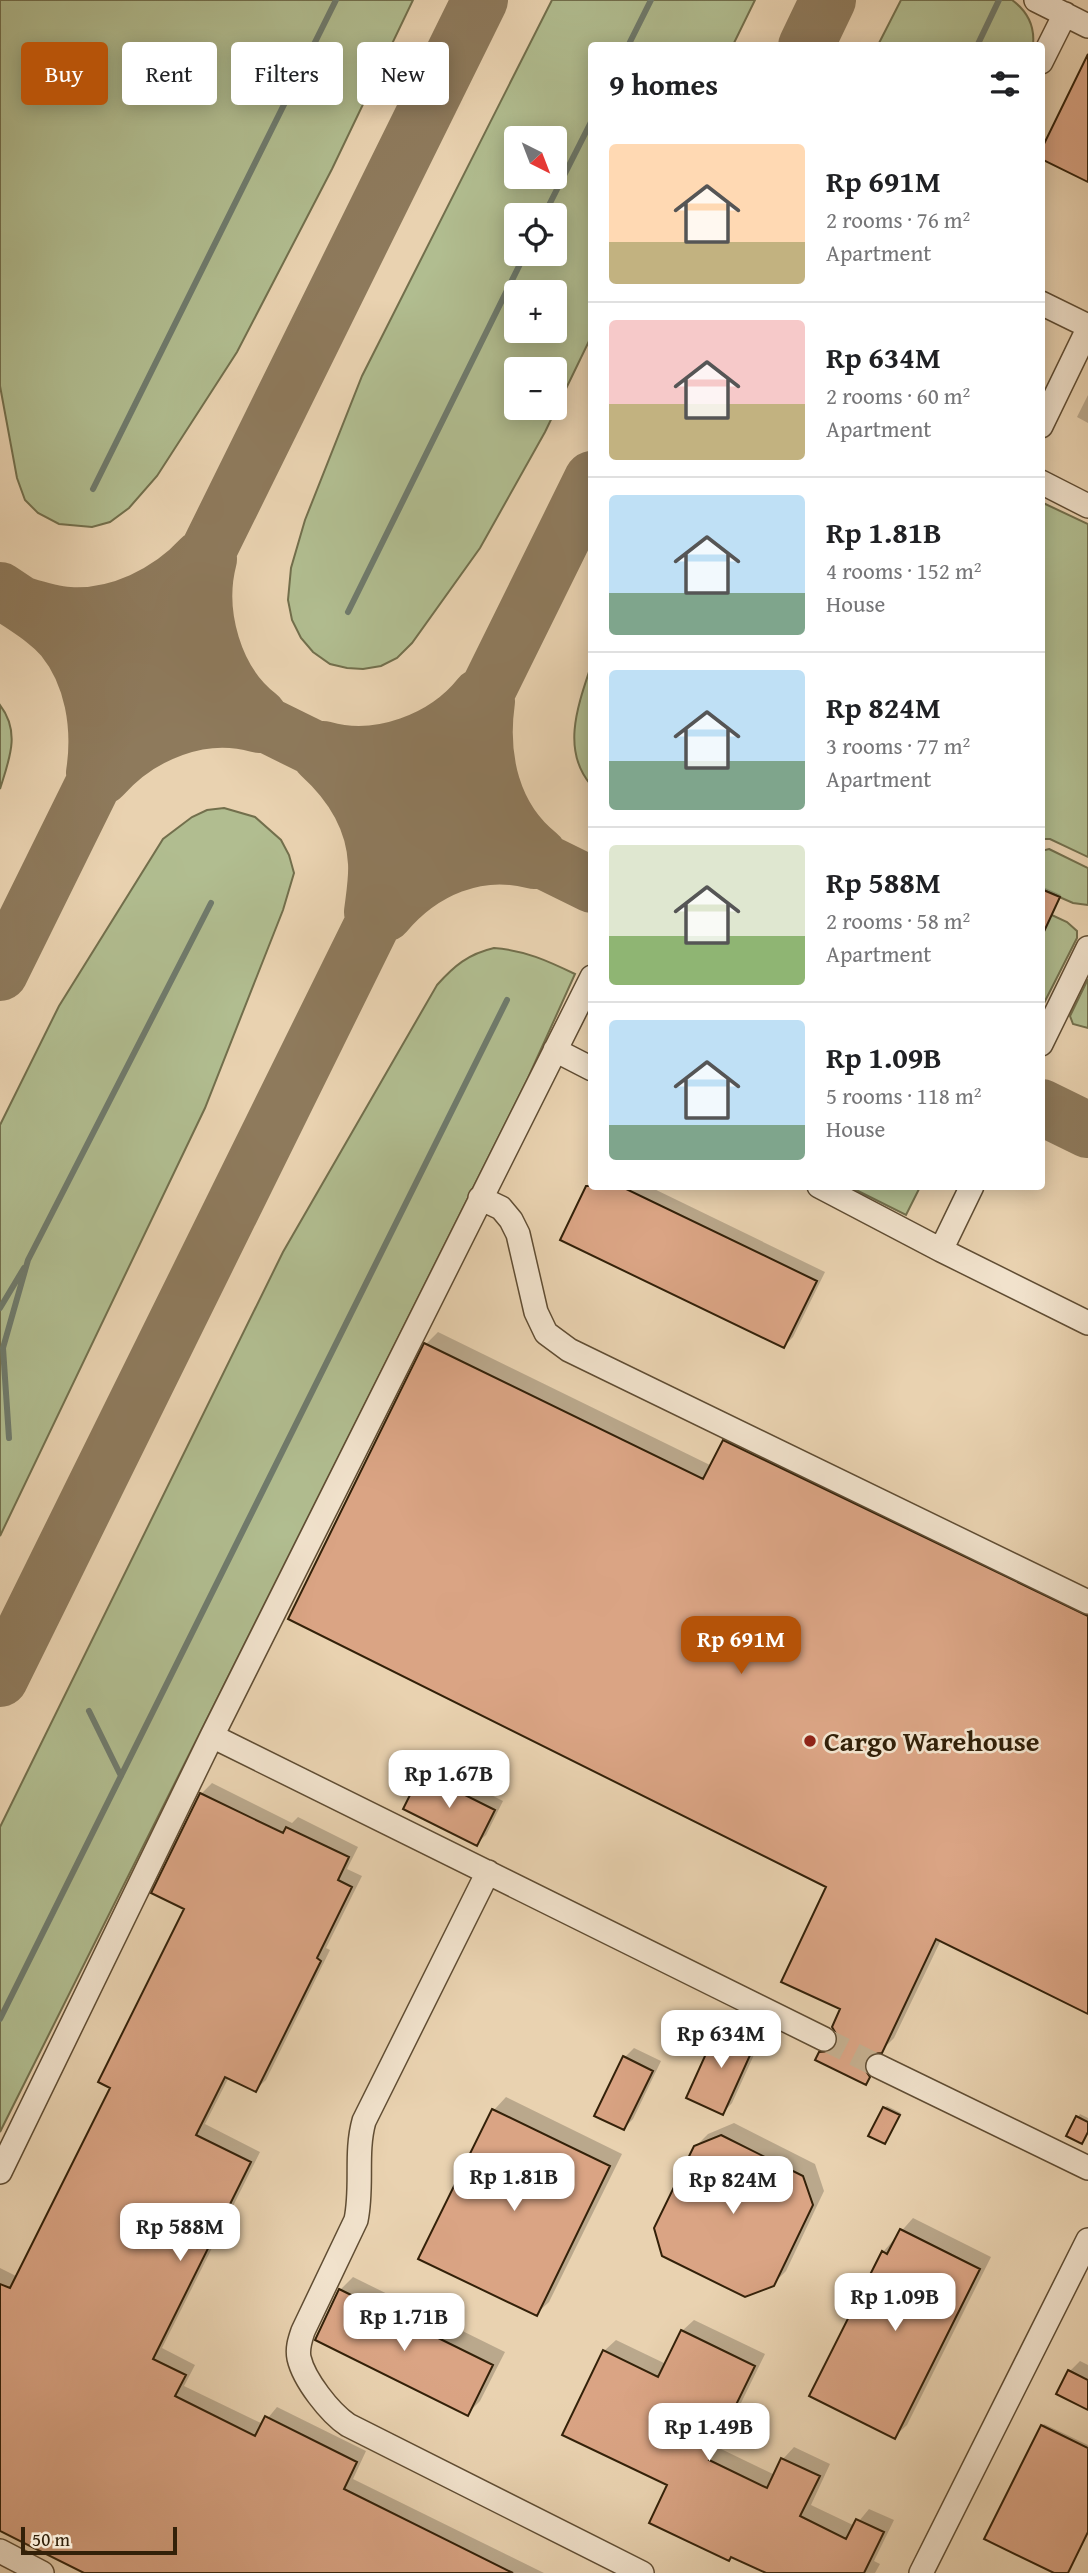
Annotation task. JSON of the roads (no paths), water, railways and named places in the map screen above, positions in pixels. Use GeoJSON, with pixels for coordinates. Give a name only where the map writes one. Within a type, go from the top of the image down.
{"type":"FeatureCollection","features":[{"type":"Feature","properties":{"kind":"lane"},"geometry":{"type":"LineString","coordinates":[[1036,0],[1088,26]]}},
{"type":"Feature","properties":{"kind":"lane"},"geometry":{"type":"LineString","coordinates":[[1045,54],[1065,14]]}},
{"type":"Feature","properties":{"kind":"lane"},"geometry":{"type":"LineString","coordinates":[[1045,305],[1088,327],[1045,418]]}},
{"type":"Feature","properties":{"kind":"lane"},"geometry":{"type":"LineString","coordinates":[[1045,484],[1088,506]]}},
{"type":"Feature","properties":{"kind":"lane"},"geometry":{"type":"LineString","coordinates":[[1045,1036],[1088,948]]}},
{"type":"Feature","properties":{"kind":"lane"},"geometry":{"type":"LineString","coordinates":[[0,2172],[212,1736],[588,985]]}},
{"type":"Feature","properties":{"kind":"lane"},"geometry":{"type":"LineString","coordinates":[[555,1050],[588,1067]]}},
{"type":"Feature","properties":{"kind":"lane"},"geometry":{"type":"LineString","coordinates":[[827,1190],[1088,1322]]}},
{"type":"Feature","properties":{"kind":"lane"},"geometry":{"type":"LineString","coordinates":[[941,1250],[970,1190]]}},
{"type":"Feature","properties":{"kind":"lane"},"geometry":{"type":"LineString","coordinates":[[480,1198],[500,1209],[511,1220],[518,1234],[536,1312],[546,1333],[569,1350],[1088,1601]]}},
{"type":"Feature","properties":{"kind":"lane"},"geometry":{"type":"LineString","coordinates":[[212,1736],[824,2039]]}},
{"type":"Feature","properties":{"kind":"lane"},"geometry":{"type":"LineString","coordinates":[[488,1872],[364,2121],[359,2140],[360,2200],[356,2220],[303,2331],[298,2345],[299,2357],[303,2370],[326,2405],[336,2417],[348,2425],[642,2573]]}},
{"type":"Feature","properties":{"kind":"lane"},"geometry":{"type":"LineString","coordinates":[[878,2066],[1088,2168]]}},
{"type":"Feature","properties":{"kind":"lane"},"geometry":{"type":"LineString","coordinates":[[921,2573],[1088,2240]]}},
{"type":"Feature","properties":{"kind":"lane"},"geometry":{"type":"LineString","coordinates":[[0,2552],[42,2573]]}},
{"type":"Feature","properties":{"kind":"waterway"},"geometry":{"type":"LineString","coordinates":[[93,489],[336,0]]}},
{"type":"Feature","properties":{"kind":"waterway"},"geometry":{"type":"LineString","coordinates":[[630,42],[651,0]]}},
{"type":"Feature","properties":{"kind":"waterway"},"geometry":{"type":"LineString","coordinates":[[979,42],[999,0]]}},
{"type":"Feature","properties":{"kind":"waterway"},"geometry":{"type":"LineString","coordinates":[[550,203],[588,128]]}},
{"type":"Feature","properties":{"kind":"waterway"},"geometry":{"type":"LineString","coordinates":[[348,612],[519,266]]}},
{"type":"Feature","properties":{"kind":"waterway"},"geometry":{"type":"LineString","coordinates":[[9,1438],[3,1348],[28,1260],[211,903]]}},
{"type":"Feature","properties":{"kind":"waterway"},"geometry":{"type":"LineString","coordinates":[[0,2019],[507,1000]]}},
{"type":"Feature","properties":{"kind":"waterway"},"geometry":{"type":"LineString","coordinates":[[0,1308],[24,1268]]}},
{"type":"Feature","properties":{"kind":"waterway"},"geometry":{"type":"LineString","coordinates":[[89,1711],[121,1776]]}},
{"type":"Feature","properties":{"kind":"tunnel"},"geometry":{"type":"LineString","coordinates":[[824,2039],[878,2066]]}},
{"type":"Feature","properties":{"kind":"place","name":"Cargo Warehouse"},"geometry":{"type":"Point","coordinates":[810,1741]}}]}
